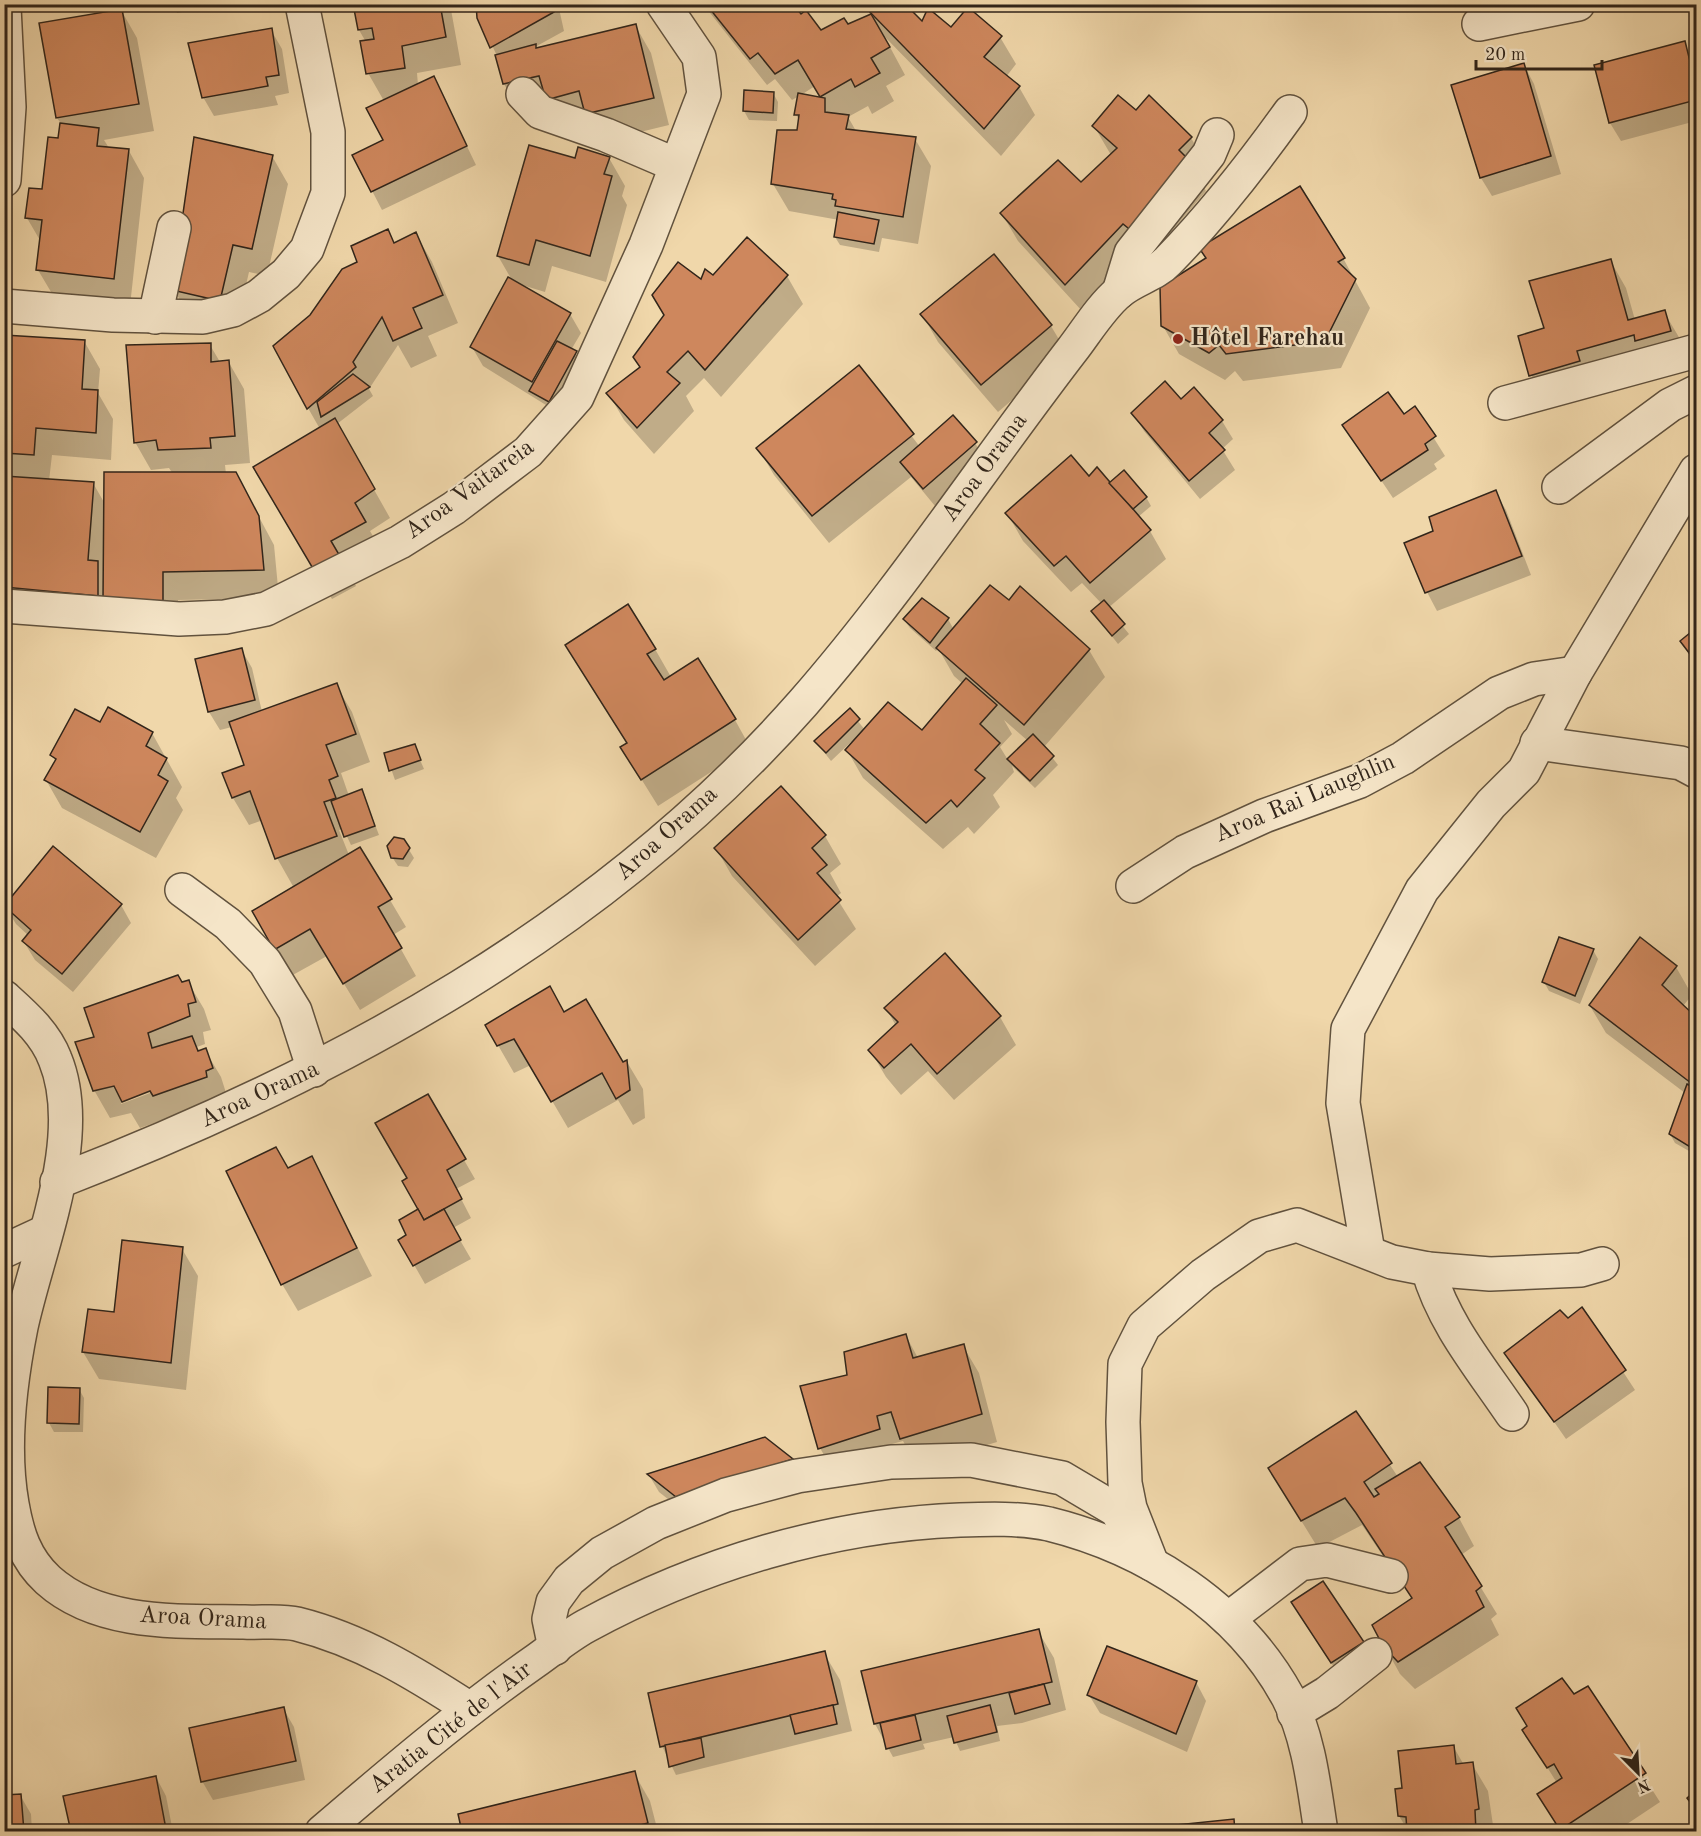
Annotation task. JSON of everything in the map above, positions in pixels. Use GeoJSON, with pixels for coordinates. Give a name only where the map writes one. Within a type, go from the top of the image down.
{"type":"FeatureCollection","features":[{"type":"Feature","properties":{"kind":"street"},"geometry":{"type":"LineString","coordinates":[[4,306],[155,317],[203,317],[233,309],[259,297],[286,274],[308,249],[328,194],[328,132],[302,4]]}},
{"type":"Feature","properties":{"kind":"street","name":"Aroa Vaitareia"},"geometry":{"type":"LineString","coordinates":[[4,606],[179,619],[225,617],[266,609],[381,552],[454,508],[528,453],[577,397],[646,245],[704,94],[699,57],[663,4]]}},
{"type":"Feature","properties":{"kind":"street"},"geometry":{"type":"LineString","coordinates":[[1479,24],[1578,4]]}},
{"type":"Feature","properties":{"kind":"street"},"geometry":{"type":"LineString","coordinates":[[4,7],[9,107],[4,180]]}},
{"type":"Feature","properties":{"kind":"street"},"geometry":{"type":"LineString","coordinates":[[523,94],[540,112],[606,135],[676,165]]}},
{"type":"Feature","properties":{"kind":"street"},"geometry":{"type":"LineString","coordinates":[[1119,292],[1164,265],[1242,180],[1290,112]]}},
{"type":"Feature","properties":{"kind":"street"},"geometry":{"type":"LineString","coordinates":[[1119,292],[1131,253],[1209,154],[1217,135]]}},
{"type":"Feature","properties":{"kind":"street"},"geometry":{"type":"LineString","coordinates":[[155,317],[174,228]]}},
{"type":"Feature","properties":{"kind":"street","name":"Aroa Orama"},"geometry":{"type":"LineString","coordinates":[[57,1182],[254,1101],[383,1034],[550,929],[683,825],[802,703],[922,553],[1072,350],[1119,292]]}},
{"type":"Feature","properties":{"kind":"street"},"geometry":{"type":"LineString","coordinates":[[1505,403],[1696,351]]}},
{"type":"Feature","properties":{"kind":"street"},"geometry":{"type":"LineString","coordinates":[[1559,487],[1670,405],[1696,392]]}},
{"type":"Feature","properties":{"kind":"street"},"geometry":{"type":"LineString","coordinates":[[1368,1252],[1343,1102],[1348,1029],[1422,890],[1530,757],[1575,673],[1696,471]]}},
{"type":"Feature","properties":{"kind":"street","name":"Aroa Rai Laughlin"},"geometry":{"type":"LineString","coordinates":[[1133,885],[1185,852],[1264,816],[1360,781],[1402,758],[1499,693],[1534,679],[1575,673]]}},
{"type":"Feature","properties":{"kind":"street"},"geometry":{"type":"LineString","coordinates":[[1530,757],[1680,763],[1696,771]]}},
{"type":"Feature","properties":{"kind":"street"},"geometry":{"type":"LineString","coordinates":[[182,890],[228,924],[265,962],[295,1011],[314,1070]]}},
{"type":"Feature","properties":{"kind":"street","name":"Aroa Orama"},"geometry":{"type":"LineString","coordinates":[[4,997],[35,1025],[55,1058],[63,1090],[66,1128],[57,1182],[21,1329],[11,1403],[7,1477],[16,1527],[27,1556],[48,1580],[75,1598],[110,1611],[149,1620],[295,1623],[358,1646],[409,1669],[470,1710]]}},
{"type":"Feature","properties":{"kind":"street"},"geometry":{"type":"LineString","coordinates":[[1152,1564],[1130,1508],[1125,1483],[1123,1422],[1125,1364],[1144,1326],[1203,1275],[1259,1236],[1297,1225],[1392,1262],[1428,1269],[1490,1274],[1581,1270],[1602,1264]]}},
{"type":"Feature","properties":{"kind":"street"},"geometry":{"type":"LineString","coordinates":[[4,1251],[45,1232]]}},
{"type":"Feature","properties":{"kind":"street"},"geometry":{"type":"LineString","coordinates":[[1428,1269],[1435,1294],[1445,1315],[1512,1414]]}},
{"type":"Feature","properties":{"kind":"street","name":"Aratia Cité de l'Air"},"geometry":{"type":"LineString","coordinates":[[555,1648],[549,1618],[553,1602],[569,1580],[602,1553],[656,1523],[726,1495],[797,1476],[891,1462],[971,1460],[1062,1478],[1116,1510],[1152,1564]]}},
{"type":"Feature","properties":{"kind":"street","name":"Aratia Cité de l'Air"},"geometry":{"type":"LineString","coordinates":[[322,1832],[470,1710],[585,1627],[725,1564],[866,1528],[987,1519],[1046,1524],[1111,1545],[1152,1564],[1192,1589],[1228,1619],[1265,1660],[1289,1699],[1310,1762],[1321,1832]]}},
{"type":"Feature","properties":{"kind":"street"},"geometry":{"type":"LineString","coordinates":[[1228,1619],[1300,1564],[1327,1560],[1391,1576]]}},
{"type":"Feature","properties":{"kind":"street"},"geometry":{"type":"LineString","coordinates":[[1294,1713],[1327,1693],[1375,1655]]}},
{"type":"Feature","properties":{"kind":"building"},"geometry":{"type":"Polygon","coordinates":[[[353,4],[440,4],[446,37],[402,46],[405,68],[366,74],[360,41],[374,39],[372,28],[358,30],[353,4]]]}},
{"type":"Feature","properties":{"kind":"building"},"geometry":{"type":"Polygon","coordinates":[[[476,4],[553,4],[554,12],[490,48],[477,18],[476,4]]]}},
{"type":"Feature","properties":{"kind":"building"},"geometry":{"type":"Polygon","coordinates":[[[706,4],[793,4],[801,14],[806,10],[821,30],[844,18],[848,24],[871,14],[890,47],[871,58],[880,73],[855,87],[851,79],[820,97],[798,60],[775,74],[758,53],[750,59],[706,4]]]}},
{"type":"Feature","properties":{"kind":"building"},"geometry":{"type":"Polygon","coordinates":[[[867,4],[905,4],[922,21],[928,8],[951,27],[968,7],[1002,36],[984,57],[1020,86],[984,129],[865,7],[867,4]]]}},
{"type":"Feature","properties":{"kind":"building"},"geometry":{"type":"Polygon","coordinates":[[[122,9],[139,104],[56,118],[39,23],[122,9]]]}},
{"type":"Feature","properties":{"kind":"building"},"geometry":{"type":"Polygon","coordinates":[[[636,24],[654,98],[585,114],[579,91],[546,100],[539,76],[503,84],[495,55],[536,44],[536,48],[636,24]]]}},
{"type":"Feature","properties":{"kind":"building"},"geometry":{"type":"Polygon","coordinates":[[[272,28],[279,75],[266,77],[268,86],[202,98],[188,43],[272,28]]]}},
{"type":"Feature","properties":{"kind":"building"},"geometry":{"type":"Polygon","coordinates":[[[1685,41],[1696,86],[1696,100],[1609,123],[1594,65],[1685,41]]]}},
{"type":"Feature","properties":{"kind":"building"},"geometry":{"type":"Polygon","coordinates":[[[1524,63],[1551,156],[1480,178],[1451,85],[1524,63]]]}},
{"type":"Feature","properties":{"kind":"building"},"geometry":{"type":"Polygon","coordinates":[[[434,76],[467,146],[371,192],[352,155],[383,140],[366,108],[434,76]]]}},
{"type":"Feature","properties":{"kind":"building"},"geometry":{"type":"Polygon","coordinates":[[[744,90],[774,92],[773,113],[743,111],[744,90]]]}},
{"type":"Feature","properties":{"kind":"building"},"geometry":{"type":"Polygon","coordinates":[[[798,93],[825,98],[825,112],[849,115],[846,129],[916,137],[903,217],[835,206],[836,200],[832,199],[833,194],[771,184],[777,130],[797,130],[799,115],[794,115],[798,93]]]}},
{"type":"Feature","properties":{"kind":"building"},"geometry":{"type":"Polygon","coordinates":[[[1118,95],[1136,110],[1149,95],[1192,137],[1179,150],[1191,162],[1133,232],[1123,224],[1065,285],[1000,213],[1058,160],[1081,182],[1117,148],[1092,126],[1118,95]]]}},
{"type":"Feature","properties":{"kind":"building"},"geometry":{"type":"Polygon","coordinates":[[[60,123],[99,128],[97,146],[129,149],[114,279],[36,270],[42,220],[25,218],[29,188],[42,189],[48,137],[58,138],[60,123]]]}},
{"type":"Feature","properties":{"kind":"building"},"geometry":{"type":"Polygon","coordinates":[[[194,137],[273,155],[252,249],[233,245],[220,301],[172,290],[194,137]]]}},
{"type":"Feature","properties":{"kind":"building"},"geometry":{"type":"Polygon","coordinates":[[[529,145],[575,158],[578,147],[610,157],[604,174],[612,176],[590,256],[536,240],[529,265],[497,256],[529,145]]]}},
{"type":"Feature","properties":{"kind":"building"},"geometry":{"type":"Polygon","coordinates":[[[1300,186],[1345,258],[1338,262],[1356,279],[1325,341],[1226,354],[1219,345],[1209,353],[1161,326],[1160,287],[1206,258],[1199,248],[1300,186]]]}},
{"type":"Feature","properties":{"kind":"building"},"geometry":{"type":"Polygon","coordinates":[[[838,212],[879,220],[874,244],[834,237],[838,212]]]}},
{"type":"Feature","properties":{"kind":"building"},"geometry":{"type":"Polygon","coordinates":[[[388,229],[394,243],[416,232],[443,295],[413,308],[422,328],[393,341],[382,317],[353,362],[356,367],[307,409],[273,346],[310,315],[342,269],[357,262],[351,246],[388,229]]]}},
{"type":"Feature","properties":{"kind":"building"},"geometry":{"type":"Polygon","coordinates":[[[747,237],[788,275],[705,370],[688,351],[667,372],[680,383],[637,428],[606,393],[640,367],[633,357],[664,315],[652,295],[678,262],[701,279],[705,269],[713,275],[747,237]]]}},
{"type":"Feature","properties":{"kind":"building"},"geometry":{"type":"Polygon","coordinates":[[[994,254],[1052,325],[981,385],[920,314],[994,254]]]}},
{"type":"Feature","properties":{"kind":"building"},"geometry":{"type":"Polygon","coordinates":[[[1611,259],[1628,320],[1665,310],[1671,331],[1635,341],[1634,335],[1577,351],[1580,361],[1529,376],[1518,336],[1544,328],[1529,281],[1611,259]]]}},
{"type":"Feature","properties":{"kind":"building"},"geometry":{"type":"Polygon","coordinates":[[[508,277],[571,313],[532,382],[470,347],[508,277]]]}},
{"type":"Feature","properties":{"kind":"building"},"geometry":{"type":"Polygon","coordinates":[[[4,335],[85,340],[82,389],[98,390],[96,433],[36,428],[34,455],[4,453],[4,335]]]}},
{"type":"Feature","properties":{"kind":"building"},"geometry":{"type":"Polygon","coordinates":[[[557,341],[577,351],[549,402],[529,391],[557,341]]]}},
{"type":"Feature","properties":{"kind":"building"},"geometry":{"type":"Polygon","coordinates":[[[211,343],[211,362],[229,360],[235,436],[210,438],[211,448],[158,450],[156,440],[134,443],[126,345],[211,343]]]}},
{"type":"Feature","properties":{"kind":"building"},"geometry":{"type":"Polygon","coordinates":[[[859,365],[914,434],[812,516],[756,448],[859,365]]]}},
{"type":"Feature","properties":{"kind":"building"},"geometry":{"type":"Polygon","coordinates":[[[353,374],[370,387],[321,417],[317,402],[353,374]]]}},
{"type":"Feature","properties":{"kind":"building"},"geometry":{"type":"Polygon","coordinates":[[[1165,381],[1181,399],[1194,387],[1223,420],[1209,433],[1225,450],[1189,481],[1131,413],[1165,381]]]}},
{"type":"Feature","properties":{"kind":"building"},"geometry":{"type":"Polygon","coordinates":[[[1388,392],[1404,414],[1415,406],[1436,436],[1425,444],[1428,450],[1381,481],[1342,425],[1388,392]]]}},
{"type":"Feature","properties":{"kind":"building"},"geometry":{"type":"Polygon","coordinates":[[[953,415],[977,442],[923,489],[900,462],[953,415]]]}},
{"type":"Feature","properties":{"kind":"building"},"geometry":{"type":"Polygon","coordinates":[[[335,418],[375,489],[355,503],[366,522],[331,541],[341,558],[315,572],[253,467],[335,418]]]}},
{"type":"Feature","properties":{"kind":"building"},"geometry":{"type":"Polygon","coordinates":[[[1071,455],[1089,476],[1097,467],[1151,530],[1090,583],[1066,556],[1054,566],[1005,513],[1071,455]]]}},
{"type":"Feature","properties":{"kind":"building"},"geometry":{"type":"Polygon","coordinates":[[[1124,470],[1147,497],[1133,509],[1109,483],[1124,470]]]}},
{"type":"Feature","properties":{"kind":"building"},"geometry":{"type":"Polygon","coordinates":[[[104,472],[236,472],[259,516],[264,570],[163,572],[163,602],[103,601],[104,472]]]}},
{"type":"Feature","properties":{"kind":"building"},"geometry":{"type":"Polygon","coordinates":[[[4,476],[94,482],[88,560],[98,561],[98,596],[4,587],[4,476]]]}},
{"type":"Feature","properties":{"kind":"building"},"geometry":{"type":"Polygon","coordinates":[[[1496,490],[1522,556],[1425,593],[1404,543],[1433,531],[1429,517],[1496,490]]]}},
{"type":"Feature","properties":{"kind":"building"},"geometry":{"type":"Polygon","coordinates":[[[990,585],[1009,600],[1020,586],[1090,649],[1024,725],[936,648],[990,585]]]}},
{"type":"Feature","properties":{"kind":"building"},"geometry":{"type":"Polygon","coordinates":[[[922,598],[949,618],[930,643],[903,619],[922,598]]]}},
{"type":"Feature","properties":{"kind":"building"},"geometry":{"type":"Polygon","coordinates":[[[1104,600],[1125,624],[1112,636],[1091,611],[1104,600]]]}},
{"type":"Feature","properties":{"kind":"building"},"geometry":{"type":"Polygon","coordinates":[[[628,604],[656,649],[647,654],[664,680],[698,658],[736,719],[641,780],[620,747],[627,743],[565,645],[628,604]]]}},
{"type":"Feature","properties":{"kind":"building"},"geometry":{"type":"Polygon","coordinates":[[[1696,628],[1696,662],[1680,641],[1696,628]]]}},
{"type":"Feature","properties":{"kind":"building"},"geometry":{"type":"Polygon","coordinates":[[[242,648],[255,700],[208,712],[195,659],[242,648]]]}},
{"type":"Feature","properties":{"kind":"building"},"geometry":{"type":"Polygon","coordinates":[[[966,678],[997,705],[980,724],[1000,743],[975,770],[985,778],[957,807],[951,800],[926,823],[845,750],[888,702],[922,730],[966,678]]]}},
{"type":"Feature","properties":{"kind":"building"},"geometry":{"type":"Polygon","coordinates":[[[337,683],[356,734],[326,745],[338,776],[329,780],[336,798],[324,802],[337,836],[275,859],[250,791],[232,798],[222,773],[244,765],[229,722],[337,683]]]}},
{"type":"Feature","properties":{"kind":"building"},"geometry":{"type":"Polygon","coordinates":[[[108,707],[153,732],[146,746],[167,758],[158,775],[168,781],[140,832],[44,780],[56,759],[50,755],[75,709],[100,722],[108,707]]]}},
{"type":"Feature","properties":{"kind":"building"},"geometry":{"type":"Polygon","coordinates":[[[850,708],[860,719],[826,753],[814,741],[850,708]]]}},
{"type":"Feature","properties":{"kind":"building"},"geometry":{"type":"Polygon","coordinates":[[[1033,734],[1054,756],[1030,781],[1007,759],[1033,734]]]}},
{"type":"Feature","properties":{"kind":"building"},"geometry":{"type":"Polygon","coordinates":[[[415,744],[421,760],[389,771],[384,753],[415,744]]]}},
{"type":"Feature","properties":{"kind":"building"},"geometry":{"type":"Polygon","coordinates":[[[781,786],[826,835],[812,848],[827,865],[817,873],[841,900],[798,940],[714,848],[781,786]]]}},
{"type":"Feature","properties":{"kind":"building"},"geometry":{"type":"Polygon","coordinates":[[[362,789],[375,826],[344,837],[331,801],[362,789]]]}},
{"type":"Feature","properties":{"kind":"building"},"geometry":{"type":"Polygon","coordinates":[[[394,837],[404,839],[410,848],[403,859],[391,858],[387,846],[394,837]]]}},
{"type":"Feature","properties":{"kind":"building"},"geometry":{"type":"Polygon","coordinates":[[[53,846],[122,904],[62,974],[22,941],[31,930],[4,906],[53,846]]]}},
{"type":"Feature","properties":{"kind":"building"},"geometry":{"type":"Polygon","coordinates":[[[360,847],[392,899],[378,907],[402,948],[343,984],[310,929],[274,950],[252,911],[360,847]]]}},
{"type":"Feature","properties":{"kind":"building"},"geometry":{"type":"Polygon","coordinates":[[[1559,937],[1594,949],[1575,996],[1542,982],[1559,937]]]}},
{"type":"Feature","properties":{"kind":"building"},"geometry":{"type":"Polygon","coordinates":[[[1640,937],[1677,966],[1662,985],[1696,1017],[1696,1075],[1691,1083],[1589,1005],[1640,937]]]}},
{"type":"Feature","properties":{"kind":"building"},"geometry":{"type":"Polygon","coordinates":[[[945,953],[1001,1016],[937,1074],[911,1044],[884,1068],[868,1050],[898,1022],[884,1008],[945,953]]]}},
{"type":"Feature","properties":{"kind":"building"},"geometry":{"type":"Polygon","coordinates":[[[178,975],[182,982],[189,980],[196,1002],[188,1004],[190,1016],[148,1033],[152,1048],[192,1036],[198,1051],[206,1048],[213,1068],[206,1071],[207,1077],[153,1096],[150,1091],[122,1102],[114,1086],[93,1091],[75,1042],[94,1037],[84,1008],[178,975]]]}},
{"type":"Feature","properties":{"kind":"building"},"geometry":{"type":"Polygon","coordinates":[[[550,986],[564,1012],[586,999],[623,1062],[627,1060],[630,1090],[616,1099],[602,1073],[551,1102],[514,1039],[497,1046],[485,1025],[550,986]]]}},
{"type":"Feature","properties":{"kind":"building"},"geometry":{"type":"Polygon","coordinates":[[[1687,1084],[1696,1089],[1695,1150],[1669,1134],[1687,1084]]]}},
{"type":"Feature","properties":{"kind":"building"},"geometry":{"type":"Polygon","coordinates":[[[428,1094],[466,1159],[447,1170],[462,1199],[424,1220],[402,1181],[407,1178],[375,1123],[428,1094]]]}},
{"type":"Feature","properties":{"kind":"building"},"geometry":{"type":"Polygon","coordinates":[[[276,1147],[288,1168],[312,1156],[357,1248],[281,1285],[226,1171],[276,1147]]]}},
{"type":"Feature","properties":{"kind":"building"},"geometry":{"type":"Polygon","coordinates":[[[418,1209],[424,1220],[444,1209],[461,1240],[413,1266],[398,1240],[406,1235],[399,1220],[418,1209]]]}},
{"type":"Feature","properties":{"kind":"building"},"geometry":{"type":"Polygon","coordinates":[[[122,1240],[183,1247],[171,1363],[82,1352],[88,1309],[114,1312],[122,1240]]]}},
{"type":"Feature","properties":{"kind":"building"},"geometry":{"type":"Polygon","coordinates":[[[1582,1307],[1626,1370],[1554,1422],[1504,1353],[1560,1310],[1568,1318],[1582,1307]]]}},
{"type":"Feature","properties":{"kind":"building"},"geometry":{"type":"Polygon","coordinates":[[[906,1334],[913,1358],[964,1344],[982,1414],[900,1439],[891,1412],[877,1416],[880,1429],[818,1449],[800,1386],[847,1375],[844,1352],[906,1334]]]}},
{"type":"Feature","properties":{"kind":"building"},"geometry":{"type":"Polygon","coordinates":[[[48,1387],[80,1388],[79,1424],[47,1423],[48,1387]]]}},
{"type":"Feature","properties":{"kind":"building"},"geometry":{"type":"Polygon","coordinates":[[[1356,1411],[1392,1463],[1364,1482],[1374,1497],[1379,1494],[1375,1489],[1420,1462],[1460,1517],[1445,1527],[1482,1586],[1476,1591],[1484,1607],[1398,1662],[1383,1646],[1372,1625],[1412,1598],[1356,1513],[1345,1498],[1301,1521],[1268,1468],[1356,1411]]]}},
{"type":"Feature","properties":{"kind":"building"},"geometry":{"type":"Polygon","coordinates":[[[765,1437],[793,1459],[676,1497],[647,1474],[765,1437]]]}},
{"type":"Feature","properties":{"kind":"building"},"geometry":{"type":"Polygon","coordinates":[[[1323,1581],[1364,1642],[1331,1663],[1291,1602],[1323,1581]]]}},
{"type":"Feature","properties":{"kind":"building"},"geometry":{"type":"Polygon","coordinates":[[[1039,1629],[1052,1682],[874,1724],[861,1671],[1039,1629]]]}},
{"type":"Feature","properties":{"kind":"building"},"geometry":{"type":"Polygon","coordinates":[[[1107,1646],[1197,1681],[1176,1734],[1087,1695],[1107,1646]]]}},
{"type":"Feature","properties":{"kind":"building"},"geometry":{"type":"Polygon","coordinates":[[[825,1651],[838,1704],[660,1747],[648,1693],[825,1651]]]}},
{"type":"Feature","properties":{"kind":"building"},"geometry":{"type":"Polygon","coordinates":[[[1562,1678],[1574,1694],[1588,1686],[1646,1773],[1560,1830],[1537,1794],[1562,1778],[1554,1764],[1547,1768],[1522,1730],[1527,1726],[1516,1708],[1562,1678]]]}},
{"type":"Feature","properties":{"kind":"building"},"geometry":{"type":"Polygon","coordinates":[[[1044,1684],[1050,1704],[1015,1714],[1009,1693],[1044,1684]]]}},
{"type":"Feature","properties":{"kind":"building"},"geometry":{"type":"Polygon","coordinates":[[[833,1705],[837,1724],[795,1734],[790,1715],[833,1705]]]}},
{"type":"Feature","properties":{"kind":"building"},"geometry":{"type":"Polygon","coordinates":[[[990,1705],[997,1732],[954,1743],[947,1716],[990,1705]]]}},
{"type":"Feature","properties":{"kind":"building"},"geometry":{"type":"Polygon","coordinates":[[[284,1707],[296,1761],[201,1782],[189,1728],[284,1707]]]}},
{"type":"Feature","properties":{"kind":"building"},"geometry":{"type":"Polygon","coordinates":[[[915,1715],[921,1740],[886,1749],[880,1723],[915,1715]]]}},
{"type":"Feature","properties":{"kind":"building"},"geometry":{"type":"Polygon","coordinates":[[[701,1738],[704,1757],[669,1767],[665,1745],[701,1738]]]}},
{"type":"Feature","properties":{"kind":"building"},"geometry":{"type":"Polygon","coordinates":[[[1454,1745],[1456,1764],[1473,1762],[1479,1809],[1475,1810],[1476,1832],[1407,1832],[1406,1817],[1398,1816],[1395,1789],[1402,1788],[1398,1751],[1454,1745]]]}},
{"type":"Feature","properties":{"kind":"building"},"geometry":{"type":"Polygon","coordinates":[[[635,1771],[648,1823],[614,1832],[462,1832],[458,1814],[635,1771]]]}},
{"type":"Feature","properties":{"kind":"building"},"geometry":{"type":"Polygon","coordinates":[[[156,1776],[166,1829],[71,1832],[63,1796],[156,1776]]]}},
{"type":"Feature","properties":{"kind":"building"},"geometry":{"type":"Polygon","coordinates":[[[1696,1790],[1696,1810],[1687,1798],[1696,1790]]]}},
{"type":"Feature","properties":{"kind":"building"},"geometry":{"type":"Polygon","coordinates":[[[21,1794],[24,1832],[4,1832],[4,1795],[21,1794]]]}},
{"type":"Feature","properties":{"kind":"building"},"geometry":{"type":"Polygon","coordinates":[[[1234,1819],[1235,1832],[1167,1832],[1167,1826],[1234,1819]]]}},
{"type":"Feature","properties":{"kind":"building"},"geometry":{"type":"Polygon","coordinates":[[[638,1826],[639,1832],[614,1832],[638,1826]]]}},
{"type":"Feature","properties":{"kind":"place","name":"Hôtel Farehau"},"geometry":{"type":"Point","coordinates":[1178,339]}}]}
